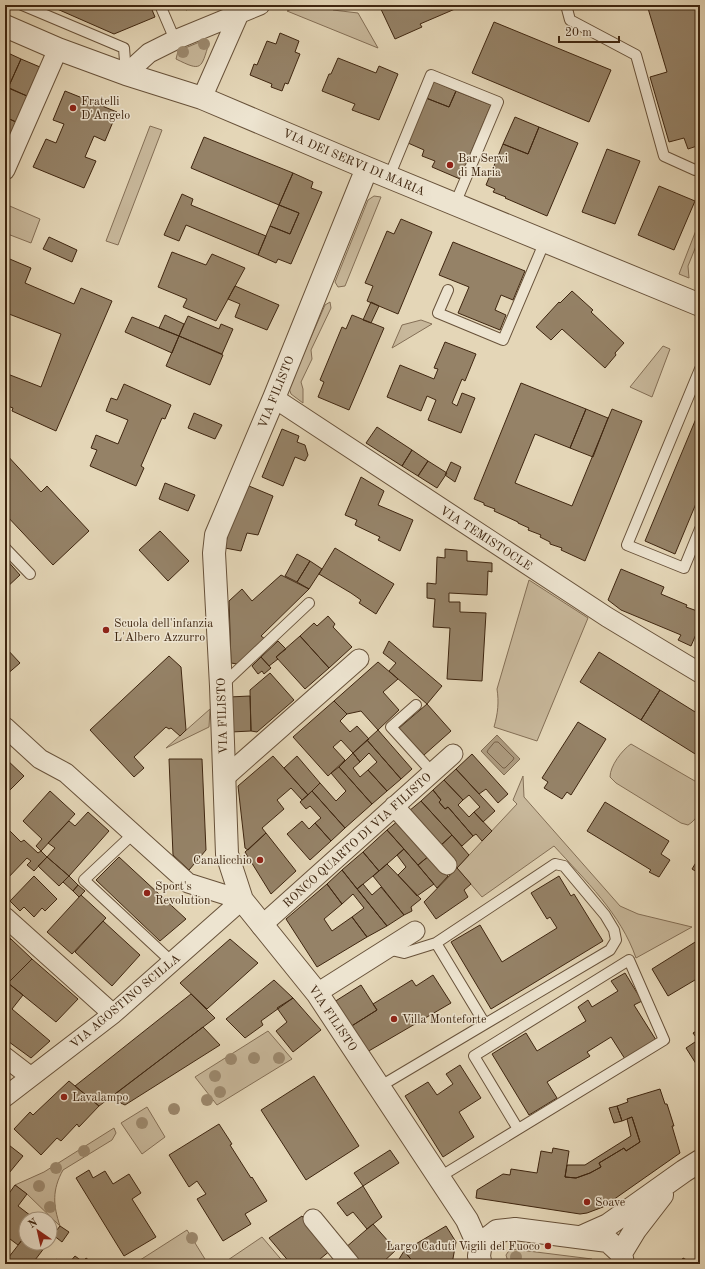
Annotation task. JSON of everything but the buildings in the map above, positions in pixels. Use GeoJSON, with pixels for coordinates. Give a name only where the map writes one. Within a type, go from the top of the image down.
{"type":"FeatureCollection","features":[{"type":"Feature","properties":{"kind":"street"},"geometry":{"type":"LineString","coordinates":[[126,74],[149,53],[175,40],[260,5]]}},
{"type":"Feature","properties":{"kind":"street"},"geometry":{"type":"LineString","coordinates":[[202,98],[239,14]]}},
{"type":"Feature","properties":{"kind":"street","name":"VIA DEI SERVI DI MARIA"},"geometry":{"type":"LineString","coordinates":[[5,26],[58,49],[126,74],[202,98],[367,168],[700,305]]}},
{"type":"Feature","properties":{"kind":"street"},"geometry":{"type":"LineString","coordinates":[[5,170],[58,49]]}},
{"type":"Feature","properties":{"kind":"street","name":"VIA FILISTO"},"geometry":{"type":"LineString","coordinates":[[367,168],[274,398],[216,535],[214,553],[221,686],[227,854],[242,900],[261,926],[317,993],[467,1220],[479,1258]]}},
{"type":"Feature","properties":{"kind":"street","name":"VIA TEMISTOCLE"},"geometry":{"type":"LineString","coordinates":[[274,398],[607,618],[700,673]]}},
{"type":"Feature","properties":{"kind":"street"},"geometry":{"type":"LineString","coordinates":[[224,778],[359,659]]}},
{"type":"Feature","properties":{"kind":"street"},"geometry":{"type":"LineString","coordinates":[[5,727],[40,759],[66,773],[188,883],[242,900]]}},
{"type":"Feature","properties":{"kind":"street","name":"RONCO QUARTO DI VIA FILISTO"},"geometry":{"type":"LineString","coordinates":[[261,926],[453,754]]}},
{"type":"Feature","properties":{"kind":"street"},"geometry":{"type":"LineString","coordinates":[[394,806],[448,865]]}},
{"type":"Feature","properties":{"kind":"street","name":"VIA AGOSTINO SCILLA"},"geometry":{"type":"LineString","coordinates":[[5,1097],[113,1014],[242,900]]}},
{"type":"Feature","properties":{"kind":"street"},"geometry":{"type":"LineString","coordinates":[[5,917],[113,1014]]}},
{"type":"Feature","properties":{"kind":"street"},"geometry":{"type":"LineString","coordinates":[[317,993],[415,932]]}},
{"type":"Feature","properties":{"kind":"street"},"geometry":{"type":"LineString","coordinates":[[5,1057],[31,1077]]}},
{"type":"Feature","properties":{"kind":"street"},"geometry":{"type":"LineString","coordinates":[[581,1237],[608,1225],[692,1166]]}},
{"type":"Feature","properties":{"kind":"street"},"geometry":{"type":"LineString","coordinates":[[623,1261],[635,1230],[656,1202],[692,1166]]}},
{"type":"Feature","properties":{"kind":"street"},"geometry":{"type":"LineString","coordinates":[[313,1219],[350,1264]]}},
{"type":"Feature","properties":{"kind":"street"},"geometry":{"type":"LineString","coordinates":[[467,1220],[515,1229],[608,1241],[623,1261]]}},
{"type":"Feature","properties":{"kind":"street"},"geometry":{"type":"LineString","coordinates":[[479,1258],[484,1242],[497,1231],[515,1229]]}},
{"type":"Feature","properties":{"kind":"lane"},"geometry":{"type":"LineString","coordinates":[[22,5],[124,48],[126,74]]}},
{"type":"Feature","properties":{"kind":"lane"},"geometry":{"type":"LineString","coordinates":[[160,5],[175,40]]}},
{"type":"Feature","properties":{"kind":"lane"},"geometry":{"type":"LineString","coordinates":[[566,5],[570,20],[636,55],[664,156],[695,170],[700,169]]}},
{"type":"Feature","properties":{"kind":"lane"},"geometry":{"type":"LineString","coordinates":[[389,177],[431,75],[498,102],[456,204]]}},
{"type":"Feature","properties":{"kind":"lane"},"geometry":{"type":"LineString","coordinates":[[448,290],[438,313],[503,340],[545,241]]}},
{"type":"Feature","properties":{"kind":"lane"},"geometry":{"type":"LineString","coordinates":[[700,369],[627,545],[684,568],[700,529]]}},
{"type":"Feature","properties":{"kind":"lane"},"geometry":{"type":"LineString","coordinates":[[5,548],[30,574]]}},
{"type":"Feature","properties":{"kind":"lane"},"geometry":{"type":"LineString","coordinates":[[221,686],[308,603]]}},
{"type":"Feature","properties":{"kind":"lane"},"geometry":{"type":"LineString","coordinates":[[416,705],[391,727],[432,772]]}},
{"type":"Feature","properties":{"kind":"lane"},"geometry":{"type":"LineString","coordinates":[[133,834],[84,880],[172,962]]}},
{"type":"Feature","properties":{"kind":"lane"},"geometry":{"type":"LineString","coordinates":[[379,1087],[610,950],[616,940],[614,930],[604,915],[564,866],[556,864],[436,943],[404,953],[387,949]]}},
{"type":"Feature","properties":{"kind":"lane"},"geometry":{"type":"LineString","coordinates":[[436,943],[485,1024]]}},
{"type":"Feature","properties":{"kind":"lane"},"geometry":{"type":"LineString","coordinates":[[438,1178],[518,1130],[664,1040],[629,960],[474,1056],[518,1130]]}},
{"type":"Feature","properties":{"kind":"shaded area"},"geometry":{"type":"Polygon","coordinates":[[[301,5],[330,5],[333,10],[358,13],[378,48],[287,11],[301,5]]]}},
{"type":"Feature","properties":{"kind":"shaded area"},"geometry":{"type":"Polygon","coordinates":[[[202,41],[209,43],[202,63],[199,66],[191,66],[176,59],[178,51],[202,41]]]}},
{"type":"Feature","properties":{"kind":"shaded area"},"geometry":{"type":"Polygon","coordinates":[[[150,126],[162,130],[118,245],[106,241],[150,126]]]}},
{"type":"Feature","properties":{"kind":"shaded area"},"geometry":{"type":"Polygon","coordinates":[[[374,196],[381,197],[345,286],[338,287],[335,282],[368,200],[374,196]]]}},
{"type":"Feature","properties":{"kind":"shaded area"},"geometry":{"type":"Polygon","coordinates":[[[5,204],[40,219],[31,243],[5,233],[5,204]]]}},
{"type":"Feature","properties":{"kind":"shaded area"},"geometry":{"type":"Polygon","coordinates":[[[700,220],[700,236],[688,266],[689,278],[679,274],[700,220]]]}},
{"type":"Feature","properties":{"kind":"shaded area"},"geometry":{"type":"Polygon","coordinates":[[[330,302],[331,308],[311,350],[312,359],[301,382],[303,389],[303,403],[291,394],[289,388],[325,305],[330,302]]]}},
{"type":"Feature","properties":{"kind":"shaded area"},"geometry":{"type":"Polygon","coordinates":[[[421,320],[432,324],[392,348],[402,325],[421,320]]]}},
{"type":"Feature","properties":{"kind":"shaded area"},"geometry":{"type":"Polygon","coordinates":[[[663,346],[670,349],[652,397],[630,387],[663,346]]]}},
{"type":"Feature","properties":{"kind":"shaded area"},"geometry":{"type":"Polygon","coordinates":[[[529,580],[588,618],[537,741],[494,727],[498,708],[497,689],[529,580]]]}},
{"type":"Feature","properties":{"kind":"shaded area"},"geometry":{"type":"Polygon","coordinates":[[[210,709],[209,727],[166,748],[210,709]]]}},
{"type":"Feature","properties":{"kind":"shaded area"},"geometry":{"type":"Polygon","coordinates":[[[631,744],[700,784],[699,812],[697,817],[688,825],[681,823],[616,783],[610,777],[612,768],[617,759],[631,744]]]}},
{"type":"Feature","properties":{"kind":"shaded area"},"geometry":{"type":"Polygon","coordinates":[[[523,776],[524,797],[620,906],[638,914],[692,927],[636,958],[612,912],[590,885],[554,846],[482,897],[457,868],[517,804],[513,800],[523,776]]]}},
{"type":"Feature","properties":{"kind":"shaded area"},"geometry":{"type":"Polygon","coordinates":[[[268,1031],[292,1059],[217,1105],[195,1077],[268,1031]]]}},
{"type":"Feature","properties":{"kind":"shaded area"},"geometry":{"type":"Polygon","coordinates":[[[147,1107],[165,1137],[142,1154],[121,1123],[147,1107]]]}},
{"type":"Feature","properties":{"kind":"shaded area"},"geometry":{"type":"Polygon","coordinates":[[[114,1128],[116,1133],[112,1140],[63,1170],[59,1177],[55,1191],[56,1211],[45,1211],[15,1185],[44,1172],[114,1128]]]}},
{"type":"Feature","properties":{"kind":"shaded area"},"geometry":{"type":"Polygon","coordinates":[[[187,1230],[208,1264],[133,1264],[137,1262],[187,1230]]]}},
{"type":"Feature","properties":{"kind":"shaded area"},"geometry":{"type":"Polygon","coordinates":[[[262,1237],[285,1264],[222,1264],[262,1237]]]}},
{"type":"Feature","properties":{"kind":"shaded area"},"geometry":{"type":"Polygon","coordinates":[[[512,1249],[592,1259],[594,1264],[512,1264],[508,1262],[506,1255],[512,1249]]]}},
{"type":"Feature","properties":{"kind":"water"},"geometry":{"type":"Polygon","coordinates":[[[497,735],[520,759],[504,775],[481,751],[497,735]]]}},
{"type":"Feature","properties":{"kind":"place","name":"Fratelli D'Angelo"},"geometry":{"type":"Point","coordinates":[73,108]}},
{"type":"Feature","properties":{"kind":"place","name":"Bar Servi di Maria"},"geometry":{"type":"Point","coordinates":[450,165]}},
{"type":"Feature","properties":{"kind":"place","name":"Scuola dell'infanzia L'Albero Azzurro"},"geometry":{"type":"Point","coordinates":[106,630]}},
{"type":"Feature","properties":{"kind":"place","name":"Canalicchio"},"geometry":{"type":"Point","coordinates":[260,860]}},
{"type":"Feature","properties":{"kind":"place","name":"Sport's Revolution"},"geometry":{"type":"Point","coordinates":[147,893]}},
{"type":"Feature","properties":{"kind":"place","name":"Villa Monteforte"},"geometry":{"type":"Point","coordinates":[394,1019]}},
{"type":"Feature","properties":{"kind":"place","name":"Lavalampo"},"geometry":{"type":"Point","coordinates":[64,1097]}},
{"type":"Feature","properties":{"kind":"place","name":"Soave"},"geometry":{"type":"Point","coordinates":[587,1202]}},
{"type":"Feature","properties":{"kind":"place","name":"Largo Caduti Vigili del Fuoco"},"geometry":{"type":"Point","coordinates":[548,1246]}}]}
